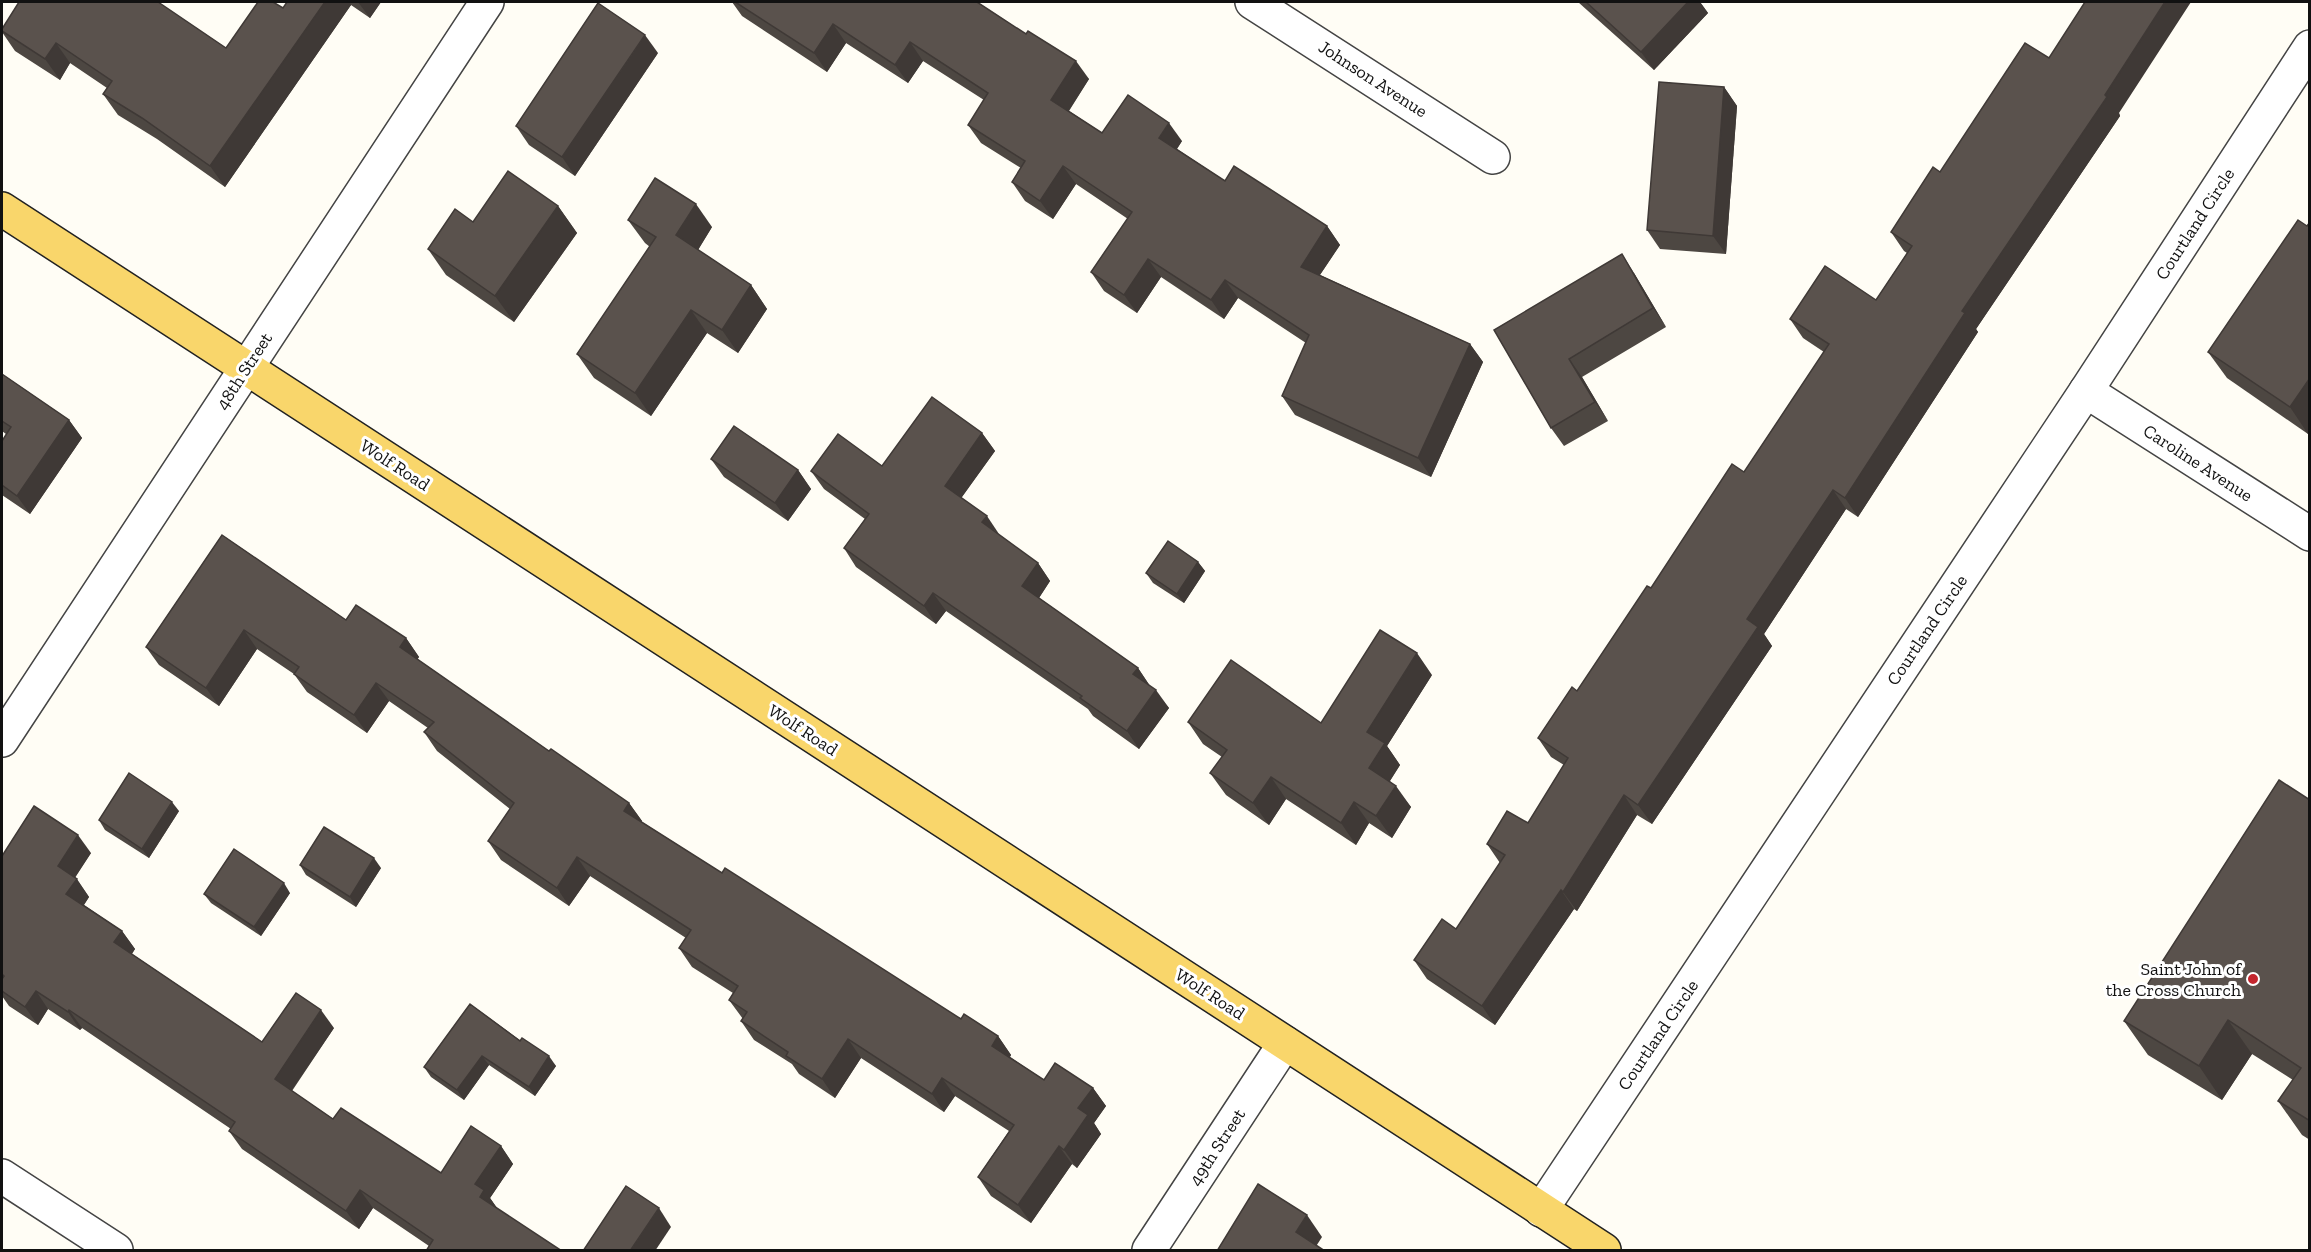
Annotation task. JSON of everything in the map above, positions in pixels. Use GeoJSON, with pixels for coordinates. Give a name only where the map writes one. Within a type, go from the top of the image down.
{"type":"FeatureCollection","features":[{"type":"Feature","properties":{"kind":"main road","name":"Wolf Road"},"geometry":{"type":"LineString","coordinates":[[2,209],[1604,1251]]}},
{"type":"Feature","properties":{"kind":"street","name":"48th Street"},"geometry":{"type":"LineString","coordinates":[[2,740],[487,2]]}},
{"type":"Feature","properties":{"kind":"street","name":"Johnson Avenue"},"geometry":{"type":"LineString","coordinates":[[1252,2],[1493,157]]}},
{"type":"Feature","properties":{"kind":"street","name":"Courtland Circle"},"geometry":{"type":"LineString","coordinates":[[1541,1210],[2086,391],[2310,47]]}},
{"type":"Feature","properties":{"kind":"street","name":"Caroline Avenue"},"geometry":{"type":"LineString","coordinates":[[2086,391],[2310,534]]}},
{"type":"Feature","properties":{"kind":"street","name":"49th Street"},"geometry":{"type":"LineString","coordinates":[[1149,1251],[1285,1043]]}},
{"type":"Feature","properties":{"kind":"street"},"geometry":{"type":"LineString","coordinates":[[2,1176],[116,1251]]}},
{"type":"Feature","properties":{"kind":"building"},"geometry":{"type":"Polygon","coordinates":[[[19,2],[158,2],[226,48],[258,2],[273,2],[283,8],[287,2],[325,2],[210,166],[142,118],[103,94],[112,81],[56,43],[45,59],[2,31],[19,2]]]}},
{"type":"Feature","properties":{"kind":"building"},"geometry":{"type":"Polygon","coordinates":[[[735,2],[977,2],[1026,34],[1028,31],[1076,61],[1051,100],[1102,133],[1128,95],[1169,123],[1159,138],[1225,181],[1234,166],[1327,226],[1301,267],[1470,344],[1418,458],[1282,396],[1309,335],[1225,280],[1211,300],[1148,259],[1124,295],[1091,272],[1132,212],[1063,166],[1040,201],[1012,182],[1025,161],[968,125],[988,93],[910,42],[895,65],[833,24],[814,53],[735,2]]]}},
{"type":"Feature","properties":{"kind":"building"},"geometry":{"type":"Polygon","coordinates":[[[1586,2],[1688,2],[1641,52],[1586,2]]]}},
{"type":"Feature","properties":{"kind":"building"},"geometry":{"type":"Polygon","coordinates":[[[2085,2],[2165,2],[2105,95],[2107,97],[1962,311],[1965,313],[1845,498],[1833,490],[1747,619],[1758,627],[1638,805],[1624,795],[1563,892],[1561,890],[1482,1006],[1414,960],[1442,919],[1456,929],[1505,855],[1487,844],[1507,811],[1528,823],[1568,758],[1538,738],[1572,687],[1577,691],[1647,586],[1651,588],[1732,464],[1744,472],[1829,344],[1790,319],[1825,266],[1876,300],[1912,246],[1891,232],[1933,167],[1940,172],[2025,43],[2049,58],[2085,2]]]}},
{"type":"Feature","properties":{"kind":"building"},"geometry":{"type":"Polygon","coordinates":[[[598,3],[645,35],[562,157],[516,126],[598,3]]]}},
{"type":"Feature","properties":{"kind":"building"},"geometry":{"type":"Polygon","coordinates":[[[1659,82],[1724,87],[1713,236],[1647,230],[1659,82]]]}},
{"type":"Feature","properties":{"kind":"building"},"geometry":{"type":"Polygon","coordinates":[[[508,171],[558,206],[495,296],[428,249],[455,209],[473,222],[508,171]]]}},
{"type":"Feature","properties":{"kind":"building"},"geometry":{"type":"Polygon","coordinates":[[[655,178],[696,204],[676,235],[751,285],[722,330],[691,310],[635,393],[577,354],[656,237],[628,220],[655,178]]]}},
{"type":"Feature","properties":{"kind":"building"},"geometry":{"type":"Polygon","coordinates":[[[2298,220],[2307,226],[2310,222],[2310,378],[2290,407],[2208,352],[2298,220]]]}},
{"type":"Feature","properties":{"kind":"building"},"geometry":{"type":"Polygon","coordinates":[[[1622,254],[1653,308],[1569,359],[1595,402],[1551,428],[1494,330],[1622,254]]]}},
{"type":"Feature","properties":{"kind":"building"},"geometry":{"type":"Polygon","coordinates":[[[2,374],[69,420],[17,496],[2,485],[2,441],[11,427],[2,421],[2,374]]]}},
{"type":"Feature","properties":{"kind":"building"},"geometry":{"type":"Polygon","coordinates":[[[932,397],[982,433],[945,486],[987,516],[982,522],[1038,563],[1022,586],[1138,668],[1133,674],[1156,690],[1127,731],[1080,698],[1082,696],[933,593],[924,606],[844,548],[869,514],[811,471],[838,434],[882,466],[932,397]]]}},
{"type":"Feature","properties":{"kind":"building"},"geometry":{"type":"Polygon","coordinates":[[[734,426],[798,470],[775,503],[711,459],[734,426]]]}},
{"type":"Feature","properties":{"kind":"building"},"geometry":{"type":"Polygon","coordinates":[[[222,535],[346,620],[356,605],[406,638],[400,647],[549,751],[551,749],[629,803],[624,811],[722,873],[725,868],[961,1019],[964,1014],[998,1036],[992,1046],[1044,1080],[1055,1063],[1093,1088],[1078,1108],[1088,1115],[1064,1150],[1059,1146],[1018,1205],[978,1177],[1014,1125],[942,1078],[932,1094],[848,1039],[822,1079],[786,1056],[788,1052],[741,1021],[747,1012],[729,1000],[738,986],[679,948],[691,930],[577,857],[557,888],[488,841],[514,803],[424,732],[434,722],[376,683],[354,715],[294,674],[299,667],[244,630],[206,688],[146,647],[222,535]]]}},
{"type":"Feature","properties":{"kind":"building"},"geometry":{"type":"Polygon","coordinates":[[[1168,541],[1198,562],[1177,594],[1146,573],[1168,541]]]}},
{"type":"Feature","properties":{"kind":"building"},"geometry":{"type":"Polygon","coordinates":[[[1380,630],[1417,653],[1367,732],[1385,743],[1369,768],[1396,786],[1376,816],[1354,802],[1341,823],[1271,777],[1253,803],[1210,773],[1227,750],[1188,722],[1231,660],[1321,723],[1380,630]]]}},
{"type":"Feature","properties":{"kind":"building"},"geometry":{"type":"Polygon","coordinates":[[[129,773],[172,802],[142,849],[99,820],[129,773]]]}},
{"type":"Feature","properties":{"kind":"building","name":"Saint John of the Cross Church"},"geometry":{"type":"Polygon","coordinates":[[[2279,780],[2310,800],[2310,1121],[2278,1101],[2301,1068],[2228,1020],[2199,1066],[2124,1021],[2279,780]]]}},
{"type":"Feature","properties":{"kind":"building"},"geometry":{"type":"Polygon","coordinates":[[[34,806],[78,835],[58,866],[77,879],[66,894],[122,931],[114,942],[262,1042],[296,993],[321,1010],[275,1079],[333,1119],[341,1108],[441,1173],[471,1126],[501,1146],[475,1184],[484,1190],[480,1197],[562,1251],[426,1251],[433,1240],[360,1190],[346,1211],[229,1131],[235,1122],[69,1010],[68,1012],[36,991],[25,1007],[2,991],[4,976],[2,974],[2,856],[34,806]]]}},
{"type":"Feature","properties":{"kind":"building"},"geometry":{"type":"Polygon","coordinates":[[[324,827],[374,858],[350,897],[300,865],[324,827]]]}},
{"type":"Feature","properties":{"kind":"building"},"geometry":{"type":"Polygon","coordinates":[[[234,849],[284,883],[254,927],[204,894],[234,849]]]}},
{"type":"Feature","properties":{"kind":"building"},"geometry":{"type":"Polygon","coordinates":[[[470,1004],[520,1041],[522,1038],[549,1056],[529,1087],[482,1056],[457,1090],[424,1067],[470,1004]]]}},
{"type":"Feature","properties":{"kind":"building"},"geometry":{"type":"Polygon","coordinates":[[[1258,1184],[1307,1215],[1296,1232],[1325,1251],[1217,1251],[1258,1184]]]}},
{"type":"Feature","properties":{"kind":"building"},"geometry":{"type":"Polygon","coordinates":[[[626,1186],[659,1208],[630,1251],[583,1251],[626,1186]]]}},
{"type":"Feature","properties":{"kind":"place","name":"Saint John of the Cross Church"},"geometry":{"type":"Point","coordinates":[2253,979]}}]}
